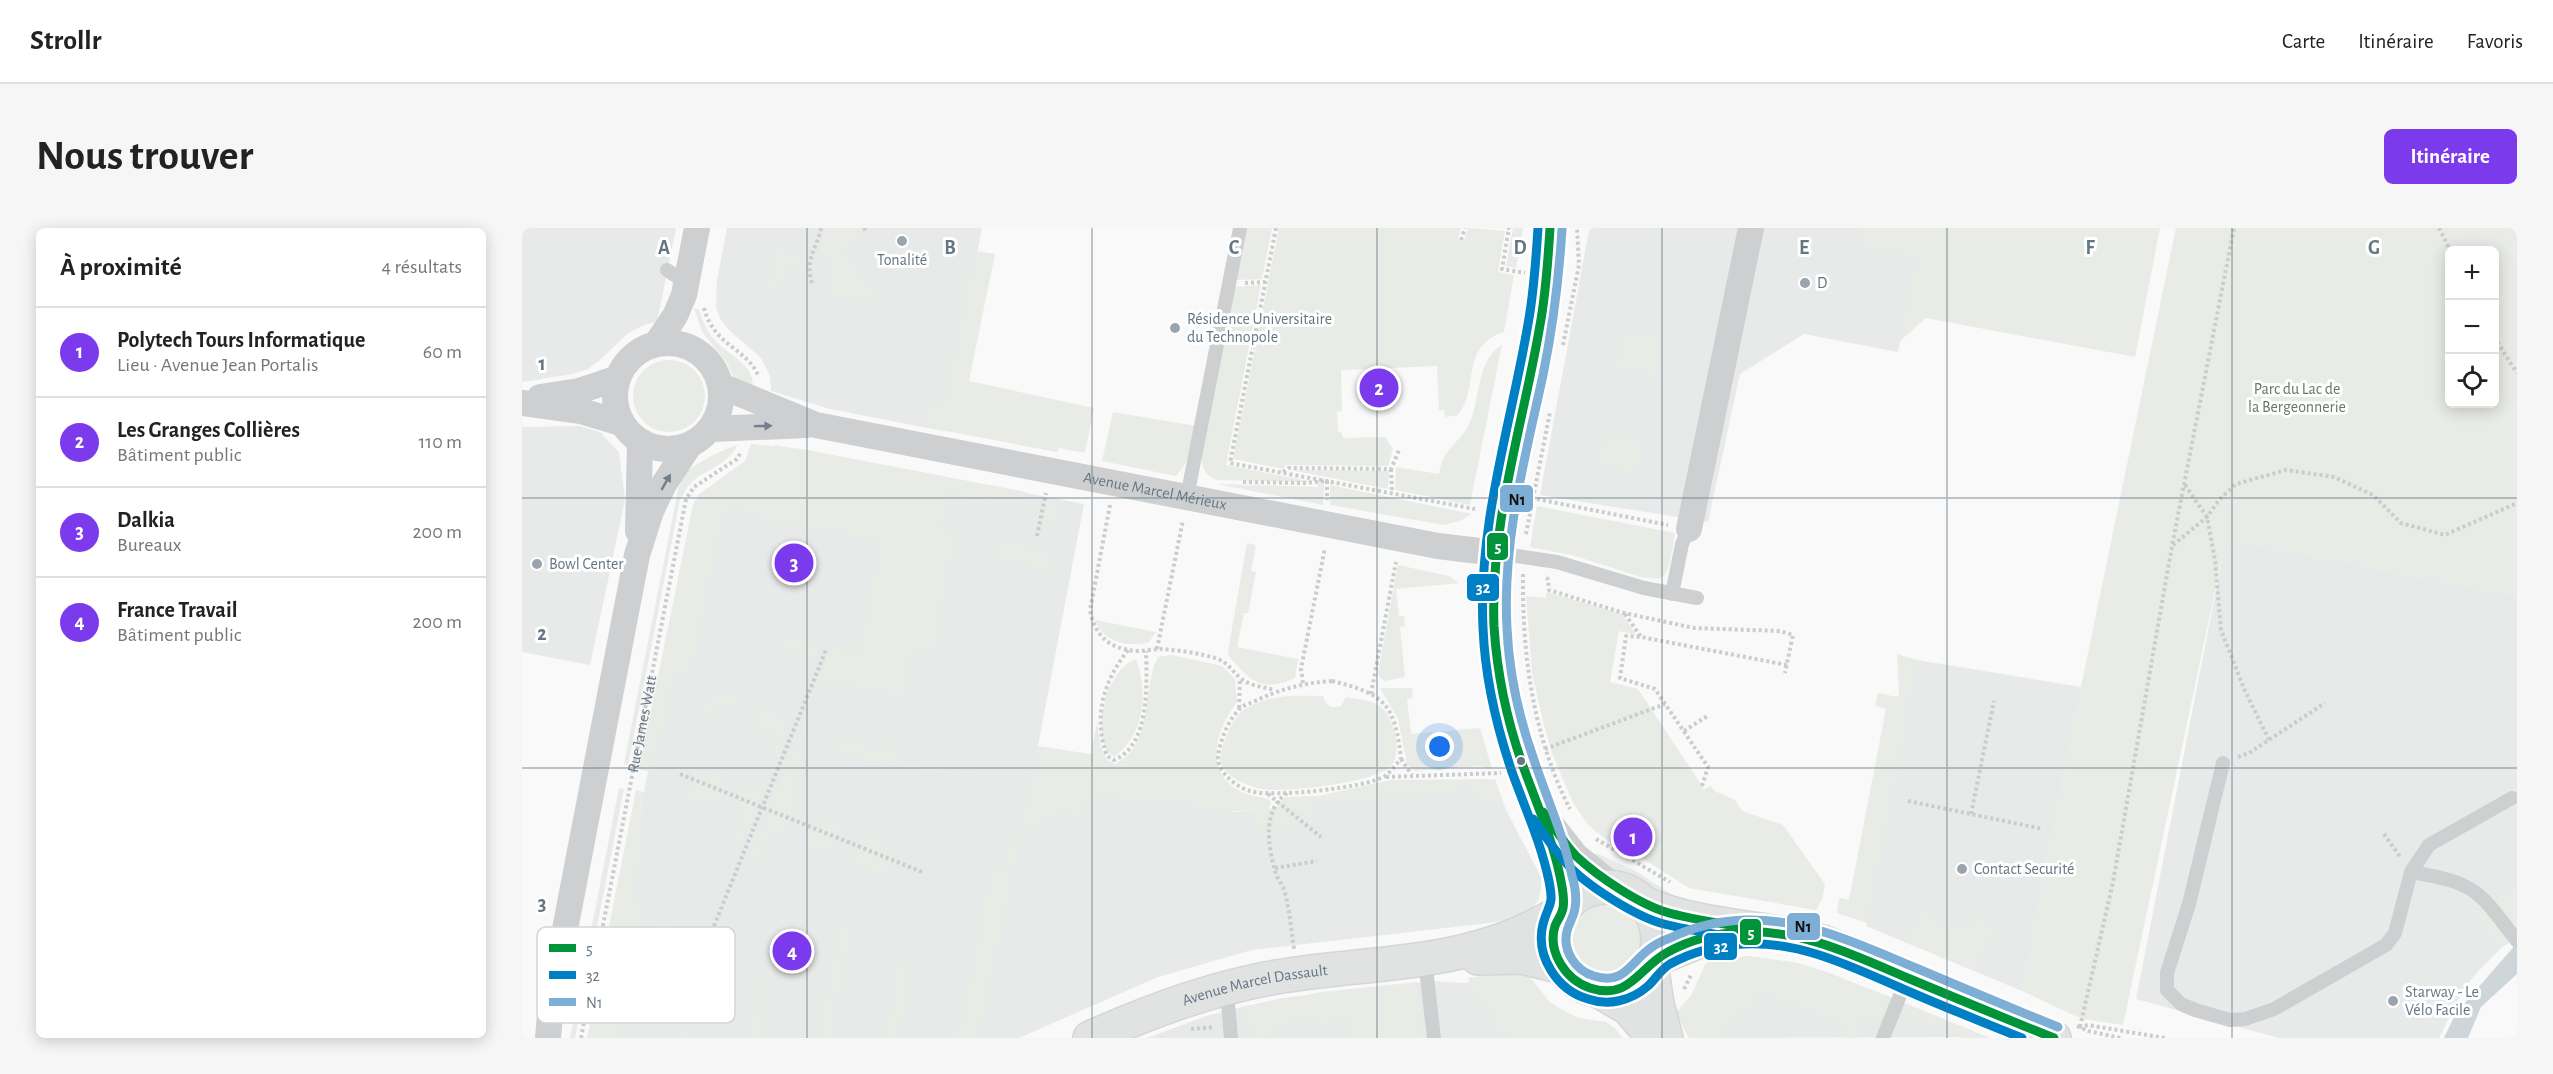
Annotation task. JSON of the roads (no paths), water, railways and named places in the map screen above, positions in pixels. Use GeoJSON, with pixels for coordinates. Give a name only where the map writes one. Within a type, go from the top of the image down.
{"type":"FeatureCollection","features":[{"type":"Feature","properties":{"kind":"street"},"geometry":{"type":"LineString","coordinates":[[656,344],[675,316],[685,287],[697,228]]}},
{"type":"Feature","properties":{"kind":"street"},"geometry":{"type":"LineString","coordinates":[[1550,228],[1545,292],[1496,553],[1494,615],[1502,685],[1513,737],[1558,868],[1563,910]]}},
{"type":"Feature","properties":{"kind":"street"},"geometry":{"type":"LineString","coordinates":[[1689,529],[1751,228]]}},
{"type":"Feature","properties":{"kind":"street"},"geometry":{"type":"LineString","coordinates":[[685,287],[700,352]]}},
{"type":"Feature","properties":{"kind":"street"},"geometry":{"type":"LineString","coordinates":[[671,342],[686,345],[700,352],[710,362],[721,386],[722,401],[711,429],[689,446],[672,450],[656,448],[640,442],[621,423],[615,400],[618,378],[624,366],[633,356],[656,344],[671,342]]}},
{"type":"Feature","properties":{"kind":"street"},"geometry":{"type":"LineString","coordinates":[[522,401],[579,391],[618,378]]}},
{"type":"Feature","properties":{"kind":"street","name":"Avenue Marcel Mérieux"},"geometry":{"type":"LineString","coordinates":[[721,386],[816,425],[1185,507],[1328,514],[1438,546],[1496,553]]}},
{"type":"Feature","properties":{"kind":"street"},"geometry":{"type":"LineString","coordinates":[[522,401],[581,411],[621,423]]}},
{"type":"Feature","properties":{"kind":"street","name":"Avenue Marcel Mérieux"},"geometry":{"type":"LineString","coordinates":[[711,429],[816,425]]}},
{"type":"Feature","properties":{"kind":"street"},"geometry":{"type":"LineString","coordinates":[[637,555],[640,442]]}},
{"type":"Feature","properties":{"kind":"street"},"geometry":{"type":"LineString","coordinates":[[565,927],[637,555],[651,511],[664,484],[689,446]]}},
{"type":"Feature","properties":{"kind":"street"},"geometry":{"type":"LineString","coordinates":[[1535,800],[1576,856],[1630,896],[1653,917],[1657,934],[1652,962],[1657,1004],[1666,1038]]}},
{"type":"Feature","properties":{"kind":"street"},"geometry":{"type":"LineString","coordinates":[[1654,1038],[1628,1008],[1597,990],[1577,982],[1562,967],[1556,954],[1554,939],[1556,924],[1563,910],[1573,899],[1586,891],[1601,888],[1630,896],[1671,913],[1823,942],[1907,978],[2067,1032]]}},
{"type":"Feature","properties":{"kind":"street","name":"Avenue Marcel Dassault"},"geometry":{"type":"LineString","coordinates":[[1425,960],[1483,948],[1533,928],[1563,910]]}},
{"type":"Feature","properties":{"kind":"street"},"geometry":{"type":"LineString","coordinates":[[1597,990],[1625,987],[1640,978],[1652,962],[1683,946],[1726,934],[1772,932]]}},
{"type":"Feature","properties":{"kind":"street","name":"Avenue Marcel Dassault"},"geometry":{"type":"LineString","coordinates":[[1090,1038],[1183,1001],[1230,987],[1298,973],[1425,960],[1522,957],[1562,967]]}},
{"type":"Feature","properties":{"kind":"street"},"geometry":{"type":"LineString","coordinates":[[540,1038],[545,1023]]}},
{"type":"Feature","properties":{"kind":"street"},"geometry":{"type":"LineString","coordinates":[[548,1038],[549,1023]]}},
{"type":"Feature","properties":{"kind":"lane"},"geometry":{"type":"LineString","coordinates":[[1185,507],[1240,228]]}},
{"type":"Feature","properties":{"kind":"lane"},"geometry":{"type":"LineString","coordinates":[[1672,594],[1682,544],[1689,529]]}},
{"type":"Feature","properties":{"kind":"lane"},"geometry":{"type":"LineString","coordinates":[[1496,553],[1582,568],[1634,585],[1697,598]]}},
{"type":"Feature","properties":{"kind":"lane"},"geometry":{"type":"LineString","coordinates":[[2223,763],[2189,904],[2167,973],[2167,990],[2181,1004],[2214,1016],[2237,1020],[2258,1016],[2391,940],[2411,872],[2429,845],[2512,798]]}},
{"type":"Feature","properties":{"kind":"lane"},"geometry":{"type":"LineString","coordinates":[[2411,872],[2444,878],[2472,888],[2483,897],[2517,941]]}},
{"type":"Feature","properties":{"kind":"lane"},"geometry":{"type":"LineString","coordinates":[[1425,960],[1434,1038]]}},
{"type":"Feature","properties":{"kind":"lane"},"geometry":{"type":"LineString","coordinates":[[1888,1037],[1907,978]]}},
{"type":"Feature","properties":{"kind":"lane"},"geometry":{"type":"LineString","coordinates":[[1230,987],[1231,1032]]}},
{"type":"Feature","properties":{"kind":"place","name":"Tonalité"},"geometry":{"type":"Point","coordinates":[902,241]}},
{"type":"Feature","properties":{"kind":"place","name":"D"},"geometry":{"type":"Point","coordinates":[1805,283]}},
{"type":"Feature","properties":{"kind":"place","name":"Résidence Universitaire du Technopole"},"geometry":{"type":"Point","coordinates":[1175,328]}},
{"type":"Feature","properties":{"kind":"place","name":"Les Granges Collières"},"geometry":{"type":"Point","coordinates":[1379,388]}},
{"type":"Feature","properties":{"kind":"place","name":"Dalkia"},"geometry":{"type":"Point","coordinates":[794,563]}},
{"type":"Feature","properties":{"kind":"place","name":"Bowl Center"},"geometry":{"type":"Point","coordinates":[537,564]}},
{"type":"Feature","properties":{"kind":"place","name":"Polytech Tours Informatique"},"geometry":{"type":"Point","coordinates":[1633,837]}},
{"type":"Feature","properties":{"kind":"place","name":"Contact Securité"},"geometry":{"type":"Point","coordinates":[1962,869]}},
{"type":"Feature","properties":{"kind":"place","name":"France Travail"},"geometry":{"type":"Point","coordinates":[792,951]}},
{"type":"Feature","properties":{"kind":"place","name":"Starway - Le Vélo Facile"},"geometry":{"type":"Point","coordinates":[2393,1001]}},
{"type":"Feature","properties":{"kind":"park label","name":"Parc du Lac de la Bergeonnerie"},"geometry":{"type":"Point","coordinates":[2297,398]}}]}
